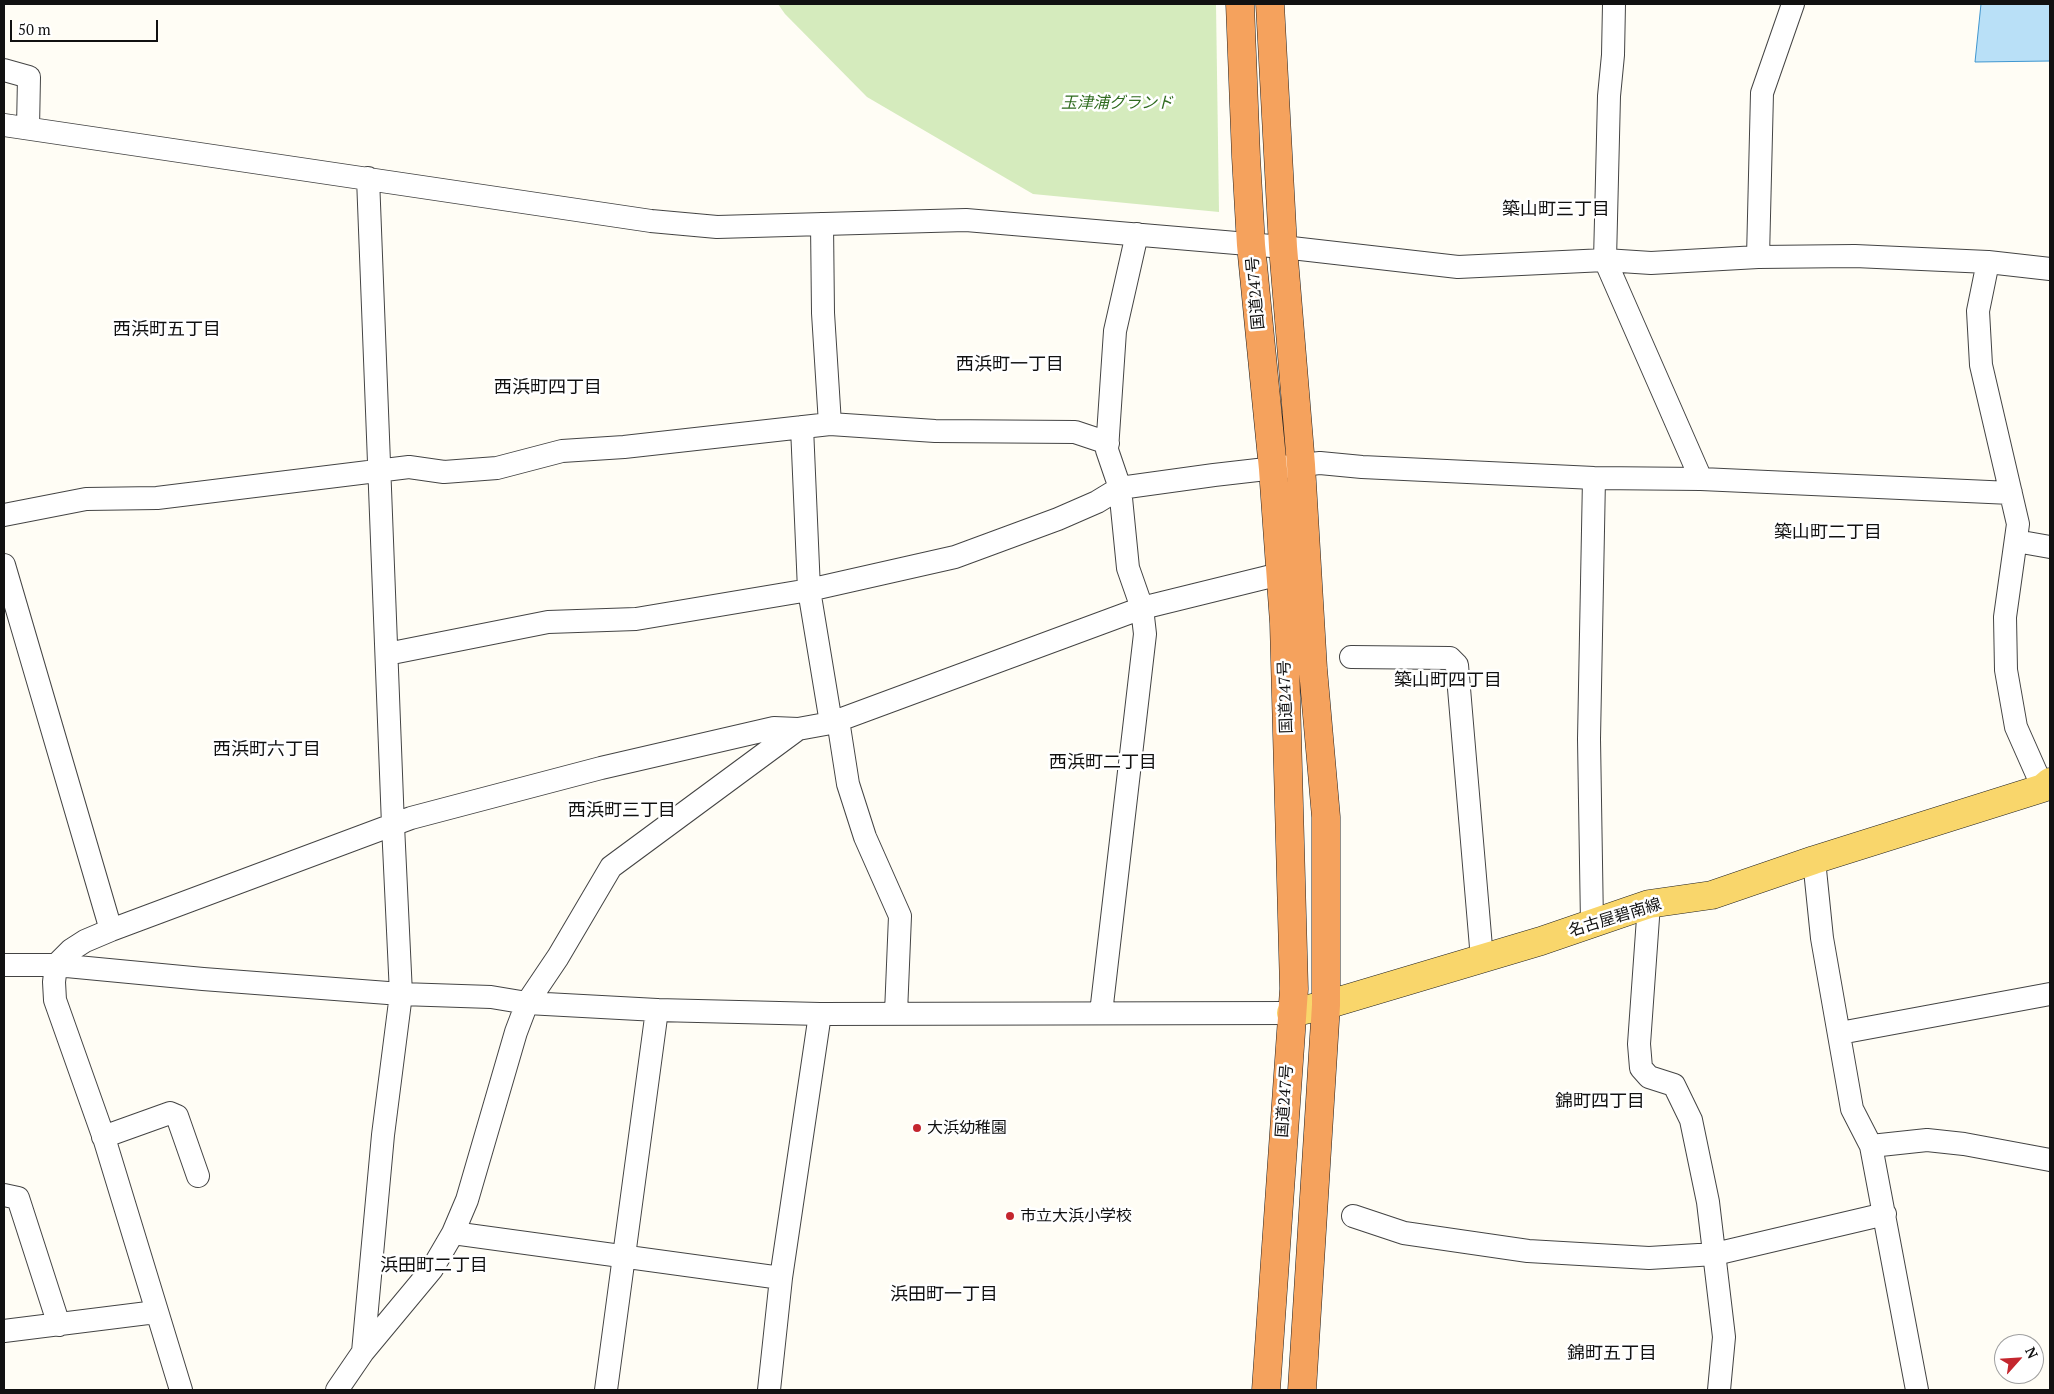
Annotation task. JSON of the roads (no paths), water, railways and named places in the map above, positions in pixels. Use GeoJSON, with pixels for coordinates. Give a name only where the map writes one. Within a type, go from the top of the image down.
{"type":"FeatureCollection","features":[{"type":"Feature","properties":{"kind":"highway","name":"国道247号"},"geometry":{"type":"LineString","coordinates":[[1240,4],[1251,245],[1273,469],[1284,623],[1294,989],[1266,1390]]}},
{"type":"Feature","properties":{"kind":"highway","name":"国道247号"},"geometry":{"type":"LineString","coordinates":[[1270,4],[1283,247],[1301,465],[1313,669],[1326,817],[1326,1005],[1302,1390]]}},
{"type":"Feature","properties":{"kind":"main road","name":"名古屋碧南線"},"geometry":{"type":"LineString","coordinates":[[1291,1013],[1326,1005],[1482,959],[1649,904],[1712,895],[2047,785]]}},
{"type":"Feature","properties":{"kind":"street"},"geometry":{"type":"LineString","coordinates":[[1614,4],[1614,54],[1609,96],[1605,260],[1701,479]]}},
{"type":"Feature","properties":{"kind":"street"},"geometry":{"type":"LineString","coordinates":[[1758,257],[1762,93],[1793,4]]}},
{"type":"Feature","properties":{"kind":"street"},"geometry":{"type":"LineString","coordinates":[[4,70],[29,78],[28,128]]}},
{"type":"Feature","properties":{"kind":"street"},"geometry":{"type":"LineString","coordinates":[[4,125],[651,221],[717,227],[966,220],[1137,234],[1169,239],[1283,247],[1458,267],[1605,260],[1651,263],[1758,257],[1855,256],[1988,262],[2050,269]]}},
{"type":"Feature","properties":{"kind":"street"},"geometry":{"type":"LineString","coordinates":[[363,1352],[383,1135],[401,994],[368,178]]}},
{"type":"Feature","properties":{"kind":"street"},"geometry":{"type":"LineString","coordinates":[[822,224],[823,313],[830,424]]}},
{"type":"Feature","properties":{"kind":"street"},"geometry":{"type":"LineString","coordinates":[[1101,1013],[1146,634],[1142,608],[1128,568],[1120,488],[1108,450],[1115,331],[1137,234]]}},
{"type":"Feature","properties":{"kind":"street"},"geometry":{"type":"LineString","coordinates":[[1988,262],[1978,311],[1981,365],[2018,524],[2006,617],[2006,670],[2016,727],[2047,785]]}},
{"type":"Feature","properties":{"kind":"street"},"geometry":{"type":"LineString","coordinates":[[4,515],[86,499],[157,498],[409,467],[444,472],[497,468],[562,451],[624,447],[830,424],[935,431],[1075,432],[1108,443]]}},
{"type":"Feature","properties":{"kind":"street"},"geometry":{"type":"LineString","coordinates":[[802,427],[809,590],[835,721],[848,784],[865,837],[900,916],[896,1014]]}},
{"type":"Feature","properties":{"kind":"street"},"geometry":{"type":"LineString","coordinates":[[387,654],[548,622],[636,619],[809,590],[955,557],[1058,519],[1097,502],[1120,488],[1301,465],[1320,464],[1594,478],[1701,479],[2011,493]]}},
{"type":"Feature","properties":{"kind":"street"},"geometry":{"type":"LineString","coordinates":[[1592,924],[1589,739],[1594,478]]}},
{"type":"Feature","properties":{"kind":"street"},"geometry":{"type":"LineString","coordinates":[[2016,541],[2050,547]]}},
{"type":"Feature","properties":{"kind":"street"},"geometry":{"type":"LineString","coordinates":[[4,565],[111,930]]}},
{"type":"Feature","properties":{"kind":"street"},"geometry":{"type":"LineString","coordinates":[[181,1390],[103,1138],[55,1000],[54,982],[56,965],[71,950],[85,941],[111,930],[393,825],[530,785],[602,768],[774,728],[798,729],[835,721],[1142,608],[1280,574]]}},
{"type":"Feature","properties":{"kind":"street"},"geometry":{"type":"LineString","coordinates":[[1351,657],[1450,658],[1457,665],[1482,959]]}},
{"type":"Feature","properties":{"kind":"street"},"geometry":{"type":"LineString","coordinates":[[337,1390],[363,1352],[432,1269],[453,1233],[466,1200],[516,1032],[527,1003],[558,957],[611,867],[798,729]]}},
{"type":"Feature","properties":{"kind":"street"},"geometry":{"type":"LineString","coordinates":[[1814,860],[1822,938],[1852,1109],[1871,1146],[1917,1390]]}},
{"type":"Feature","properties":{"kind":"street"},"geometry":{"type":"LineString","coordinates":[[1649,904],[1639,1044],[1641,1068],[1649,1077],[1674,1085],[1691,1120],[1708,1202],[1724,1337],[1719,1390]]}},
{"type":"Feature","properties":{"kind":"street"},"geometry":{"type":"LineString","coordinates":[[4,965],[56,965],[203,979],[401,994],[491,997],[527,1003],[657,1010],[820,1014],[1291,1013]]}},
{"type":"Feature","properties":{"kind":"street"},"geometry":{"type":"LineString","coordinates":[[1840,1033],[2050,994]]}},
{"type":"Feature","properties":{"kind":"street"},"geometry":{"type":"LineString","coordinates":[[606,1390],[657,1010]]}},
{"type":"Feature","properties":{"kind":"street"},"geometry":{"type":"LineString","coordinates":[[770,1390],[781,1278],[820,1014]]}},
{"type":"Feature","properties":{"kind":"street"},"geometry":{"type":"LineString","coordinates":[[103,1138],[170,1113],[177,1116],[198,1176]]}},
{"type":"Feature","properties":{"kind":"street"},"geometry":{"type":"LineString","coordinates":[[1871,1146],[1927,1140],[1964,1144],[2050,1160]]}},
{"type":"Feature","properties":{"kind":"street"},"geometry":{"type":"LineString","coordinates":[[4,1195],[18,1198],[59,1325]]}},
{"type":"Feature","properties":{"kind":"street"},"geometry":{"type":"LineString","coordinates":[[1353,1216],[1404,1233],[1528,1251],[1649,1258],[1715,1254],[1885,1214]]}},
{"type":"Feature","properties":{"kind":"street"},"geometry":{"type":"LineString","coordinates":[[453,1233],[781,1278]]}},
{"type":"Feature","properties":{"kind":"street"},"geometry":{"type":"LineString","coordinates":[[4,1331],[156,1312]]}},
{"type":"Feature","properties":{"kind":"water"},"geometry":{"type":"Polygon","coordinates":[[[1981,4],[2050,4],[2050,61],[1975,62],[1981,4]]]}},
{"type":"Feature","properties":{"kind":"place","name":"大浜幼稚園"},"geometry":{"type":"Point","coordinates":[917,1128]}},
{"type":"Feature","properties":{"kind":"place","name":"市立大浜小学校"},"geometry":{"type":"Point","coordinates":[1010,1216]}},
{"type":"Feature","properties":{"kind":"district","name":"築山町三丁目"},"geometry":{"type":"Point","coordinates":[1556,210]}},
{"type":"Feature","properties":{"kind":"district","name":"西浜町五丁目"},"geometry":{"type":"Point","coordinates":[167,330]}},
{"type":"Feature","properties":{"kind":"district","name":"西浜町一丁目"},"geometry":{"type":"Point","coordinates":[1010,365]}},
{"type":"Feature","properties":{"kind":"district","name":"西浜町四丁目"},"geometry":{"type":"Point","coordinates":[548,388]}},
{"type":"Feature","properties":{"kind":"district","name":"築山町二丁目"},"geometry":{"type":"Point","coordinates":[1828,533]}},
{"type":"Feature","properties":{"kind":"district","name":"築山町四丁目"},"geometry":{"type":"Point","coordinates":[1448,681]}},
{"type":"Feature","properties":{"kind":"district","name":"西浜町六丁目"},"geometry":{"type":"Point","coordinates":[267,750]}},
{"type":"Feature","properties":{"kind":"district","name":"西浜町二丁目"},"geometry":{"type":"Point","coordinates":[1103,763]}},
{"type":"Feature","properties":{"kind":"district","name":"西浜町三丁目"},"geometry":{"type":"Point","coordinates":[622,811]}},
{"type":"Feature","properties":{"kind":"district","name":"錦町四丁目"},"geometry":{"type":"Point","coordinates":[1600,1102]}},
{"type":"Feature","properties":{"kind":"district","name":"浜田町二丁目"},"geometry":{"type":"Point","coordinates":[434,1266]}},
{"type":"Feature","properties":{"kind":"district","name":"浜田町一丁目"},"geometry":{"type":"Point","coordinates":[944,1295]}},
{"type":"Feature","properties":{"kind":"district","name":"錦町五丁目"},"geometry":{"type":"Point","coordinates":[1612,1354]}},
{"type":"Feature","properties":{"kind":"park label","name":"玉津浦グランド"},"geometry":{"type":"Point","coordinates":[1117,103]}}]}
